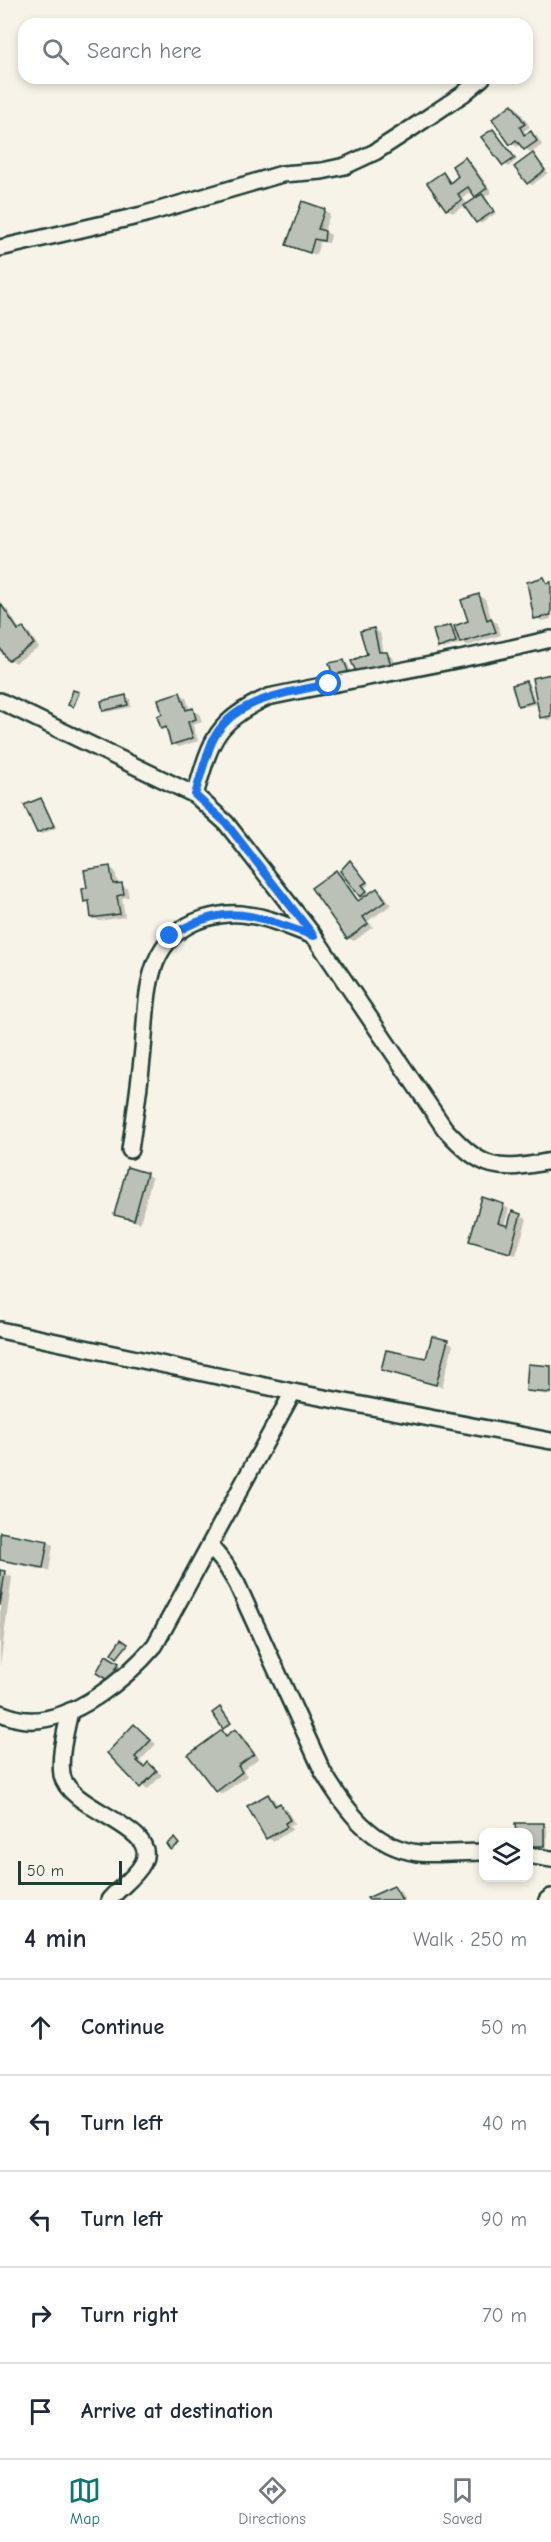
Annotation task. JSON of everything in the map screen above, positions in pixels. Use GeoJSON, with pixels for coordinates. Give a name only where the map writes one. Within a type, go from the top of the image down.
{"type":"FeatureCollection","features":[{"type":"Feature","properties":{"kind":"street"},"geometry":{"type":"LineString","coordinates":[[0,248],[142,215],[282,174],[322,171],[345,166],[375,152],[475,84]]}},
{"type":"Feature","properties":{"kind":"street"},"geometry":{"type":"LineString","coordinates":[[195,795],[213,740],[225,723],[246,707],[268,697],[431,663],[486,656],[551,639]]}},
{"type":"Feature","properties":{"kind":"street"},"geometry":{"type":"LineString","coordinates":[[0,701],[195,795],[226,823],[314,936],[445,1129],[467,1153],[499,1168],[520,1167],[551,1161]]}},
{"type":"Feature","properties":{"kind":"street"},"geometry":{"type":"LineString","coordinates":[[130,1150],[141,1070],[146,997],[156,961],[170,936],[192,922],[221,914],[250,915],[314,936]]}},
{"type":"Feature","properties":{"kind":"street"},"geometry":{"type":"LineString","coordinates":[[0,1330],[293,1392],[551,1441]]}},
{"type":"Feature","properties":{"kind":"street"},"geometry":{"type":"LineString","coordinates":[[0,1713],[26,1720],[70,1711],[118,1683],[149,1652],[210,1546],[293,1392]]}},
{"type":"Feature","properties":{"kind":"street"},"geometry":{"type":"LineString","coordinates":[[210,1546],[225,1564],[237,1584],[322,1772],[339,1799],[363,1827],[381,1841],[418,1853],[479,1852]]}},
{"type":"Feature","properties":{"kind":"street"},"geometry":{"type":"LineString","coordinates":[[70,1711],[61,1760],[63,1777],[70,1791],[81,1801],[132,1831],[142,1844],[145,1855],[142,1864],[109,1900]]}},
{"type":"Feature","properties":{"kind":"street"},"geometry":{"type":"LineString","coordinates":[[533,1857],[551,1859]]}},
{"type":"Feature","properties":{"kind":"street"},"geometry":{"type":"LineString","coordinates":[[547,1900],[551,1897]]}},
{"type":"Feature","properties":{"kind":"building"},"geometry":{"type":"Polygon","coordinates":[[[512,104],[525,124],[520,127],[524,135],[531,131],[537,141],[524,150],[516,140],[510,145],[492,119],[512,104]]]}},
{"type":"Feature","properties":{"kind":"building"},"geometry":{"type":"Polygon","coordinates":[[[493,129],[515,158],[503,166],[481,137],[493,129]]]}},
{"type":"Feature","properties":{"kind":"building"},"geometry":{"type":"Polygon","coordinates":[[[533,153],[545,170],[527,184],[514,167],[533,153]]]}},
{"type":"Feature","properties":{"kind":"building"},"geometry":{"type":"Polygon","coordinates":[[[465,157],[487,188],[475,197],[468,187],[458,194],[462,200],[446,210],[427,183],[443,172],[450,183],[458,176],[452,166],[465,157]]]}},
{"type":"Feature","properties":{"kind":"building"},"geometry":{"type":"Polygon","coordinates":[[[482,194],[494,211],[476,223],[464,206],[482,194]]]}},
{"type":"Feature","properties":{"kind":"building"},"geometry":{"type":"Polygon","coordinates":[[[302,201],[325,209],[318,229],[325,231],[324,241],[314,239],[310,253],[286,245],[302,201]]]}},
{"type":"Feature","properties":{"kind":"building"},"geometry":{"type":"Polygon","coordinates":[[[544,577],[547,583],[551,582],[551,615],[534,619],[527,582],[544,577]]]}},
{"type":"Feature","properties":{"kind":"building"},"geometry":{"type":"Polygon","coordinates":[[[479,594],[487,620],[491,618],[496,632],[460,643],[454,626],[468,621],[461,600],[479,594]]]}},
{"type":"Feature","properties":{"kind":"building"},"geometry":{"type":"Polygon","coordinates":[[[1,604],[18,630],[23,627],[34,644],[8,661],[0,648],[1,604]]]}},
{"type":"Feature","properties":{"kind":"building"},"geometry":{"type":"Polygon","coordinates":[[[451,625],[456,642],[438,648],[433,630],[451,625]]]}},
{"type":"Feature","properties":{"kind":"building"},"geometry":{"type":"Polygon","coordinates":[[[374,628],[379,652],[387,652],[391,665],[358,676],[351,661],[367,654],[360,631],[374,628]]]}},
{"type":"Feature","properties":{"kind":"building"},"geometry":{"type":"Polygon","coordinates":[[[344,660],[349,674],[334,680],[329,663],[344,660]]]}},
{"type":"Feature","properties":{"kind":"building"},"geometry":{"type":"Polygon","coordinates":[[[551,674],[551,716],[540,718],[532,678],[551,674]]]}},
{"type":"Feature","properties":{"kind":"building"},"geometry":{"type":"Polygon","coordinates":[[[526,681],[533,702],[518,706],[512,685],[526,681]]]}},
{"type":"Feature","properties":{"kind":"building"},"geometry":{"type":"Polygon","coordinates":[[[73,690],[79,692],[73,707],[68,705],[73,690]]]}},
{"type":"Feature","properties":{"kind":"building"},"geometry":{"type":"Polygon","coordinates":[[[180,692],[186,710],[193,708],[196,719],[188,722],[193,738],[171,745],[166,727],[161,729],[157,716],[162,714],[158,699],[180,692]]]}},
{"type":"Feature","properties":{"kind":"building"},"geometry":{"type":"Polygon","coordinates":[[[126,695],[128,705],[103,711],[101,701],[126,695]]]}},
{"type":"Feature","properties":{"kind":"building"},"geometry":{"type":"Polygon","coordinates":[[[41,798],[54,826],[37,833],[24,805],[41,798]]]}},
{"type":"Feature","properties":{"kind":"building"},"geometry":{"type":"Polygon","coordinates":[[[350,860],[367,882],[362,885],[367,891],[360,897],[340,871],[350,860]]]}},
{"type":"Feature","properties":{"kind":"building"},"geometry":{"type":"Polygon","coordinates":[[[110,866],[113,884],[122,883],[124,894],[117,896],[120,914],[91,918],[89,901],[84,902],[82,889],[87,888],[84,870],[110,866]]]}},
{"type":"Feature","properties":{"kind":"building"},"geometry":{"type":"Polygon","coordinates":[[[336,870],[358,901],[377,888],[386,901],[363,917],[368,924],[347,939],[311,888],[336,870]]]}},
{"type":"Feature","properties":{"kind":"building"},"geometry":{"type":"Polygon","coordinates":[[[127,1167],[147,1173],[134,1220],[114,1215],[127,1167]]]}},
{"type":"Feature","properties":{"kind":"building"},"geometry":{"type":"Polygon","coordinates":[[[482,1197],[504,1204],[498,1223],[508,1226],[512,1211],[521,1214],[510,1253],[469,1241],[482,1197]]]}},
{"type":"Feature","properties":{"kind":"building"},"geometry":{"type":"Polygon","coordinates":[[[432,1336],[448,1340],[436,1385],[381,1370],[386,1350],[426,1358],[432,1336]]]}},
{"type":"Feature","properties":{"kind":"building"},"geometry":{"type":"Polygon","coordinates":[[[528,1364],[551,1366],[551,1393],[526,1391],[528,1364]]]}},
{"type":"Feature","properties":{"kind":"building"},"geometry":{"type":"Polygon","coordinates":[[[0,1532],[48,1541],[43,1568],[0,1560],[0,1532]]]}},
{"type":"Feature","properties":{"kind":"building"},"geometry":{"type":"Polygon","coordinates":[[[0,1570],[5,1571],[0,1606],[0,1570]]]}},
{"type":"Feature","properties":{"kind":"building"},"geometry":{"type":"Polygon","coordinates":[[[121,1639],[128,1644],[117,1658],[111,1653],[121,1639]]]}},
{"type":"Feature","properties":{"kind":"building"},"geometry":{"type":"Polygon","coordinates":[[[106,1655],[119,1663],[109,1681],[96,1673],[106,1655]]]}},
{"type":"Feature","properties":{"kind":"building"},"geometry":{"type":"Polygon","coordinates":[[[220,1707],[231,1723],[223,1729],[212,1713],[220,1707]]]}},
{"type":"Feature","properties":{"kind":"building"},"geometry":{"type":"Polygon","coordinates":[[[134,1724],[151,1740],[135,1757],[144,1767],[148,1762],[157,1771],[140,1788],[107,1753],[134,1724]]]}},
{"type":"Feature","properties":{"kind":"building"},"geometry":{"type":"Polygon","coordinates":[[[235,1729],[254,1754],[238,1766],[242,1772],[216,1792],[188,1755],[222,1730],[226,1736],[235,1729]]]}},
{"type":"Feature","properties":{"kind":"building"},"geometry":{"type":"Polygon","coordinates":[[[268,1794],[275,1806],[280,1803],[290,1820],[285,1823],[287,1827],[266,1839],[247,1806],[268,1794]]]}},
{"type":"Feature","properties":{"kind":"building"},"geometry":{"type":"Polygon","coordinates":[[[515,1823],[544,1823],[544,1846],[533,1846],[533,1828],[516,1828],[515,1823]]]}},
{"type":"Feature","properties":{"kind":"building"},"geometry":{"type":"Polygon","coordinates":[[[174,1838],[179,1844],[171,1850],[167,1844],[174,1838]]]}},
{"type":"Feature","properties":{"kind":"building"},"geometry":{"type":"Polygon","coordinates":[[[394,1886],[402,1900],[369,1900],[367,1898],[394,1886]]]}},
{"type":"Feature","properties":{"kind":"route"},"geometry":{"type":"LineString","coordinates":[[170,936],[192,922],[221,914],[250,915],[314,936],[226,823],[195,795],[213,740],[225,723],[246,707],[268,697],[329,684]]}}]}
